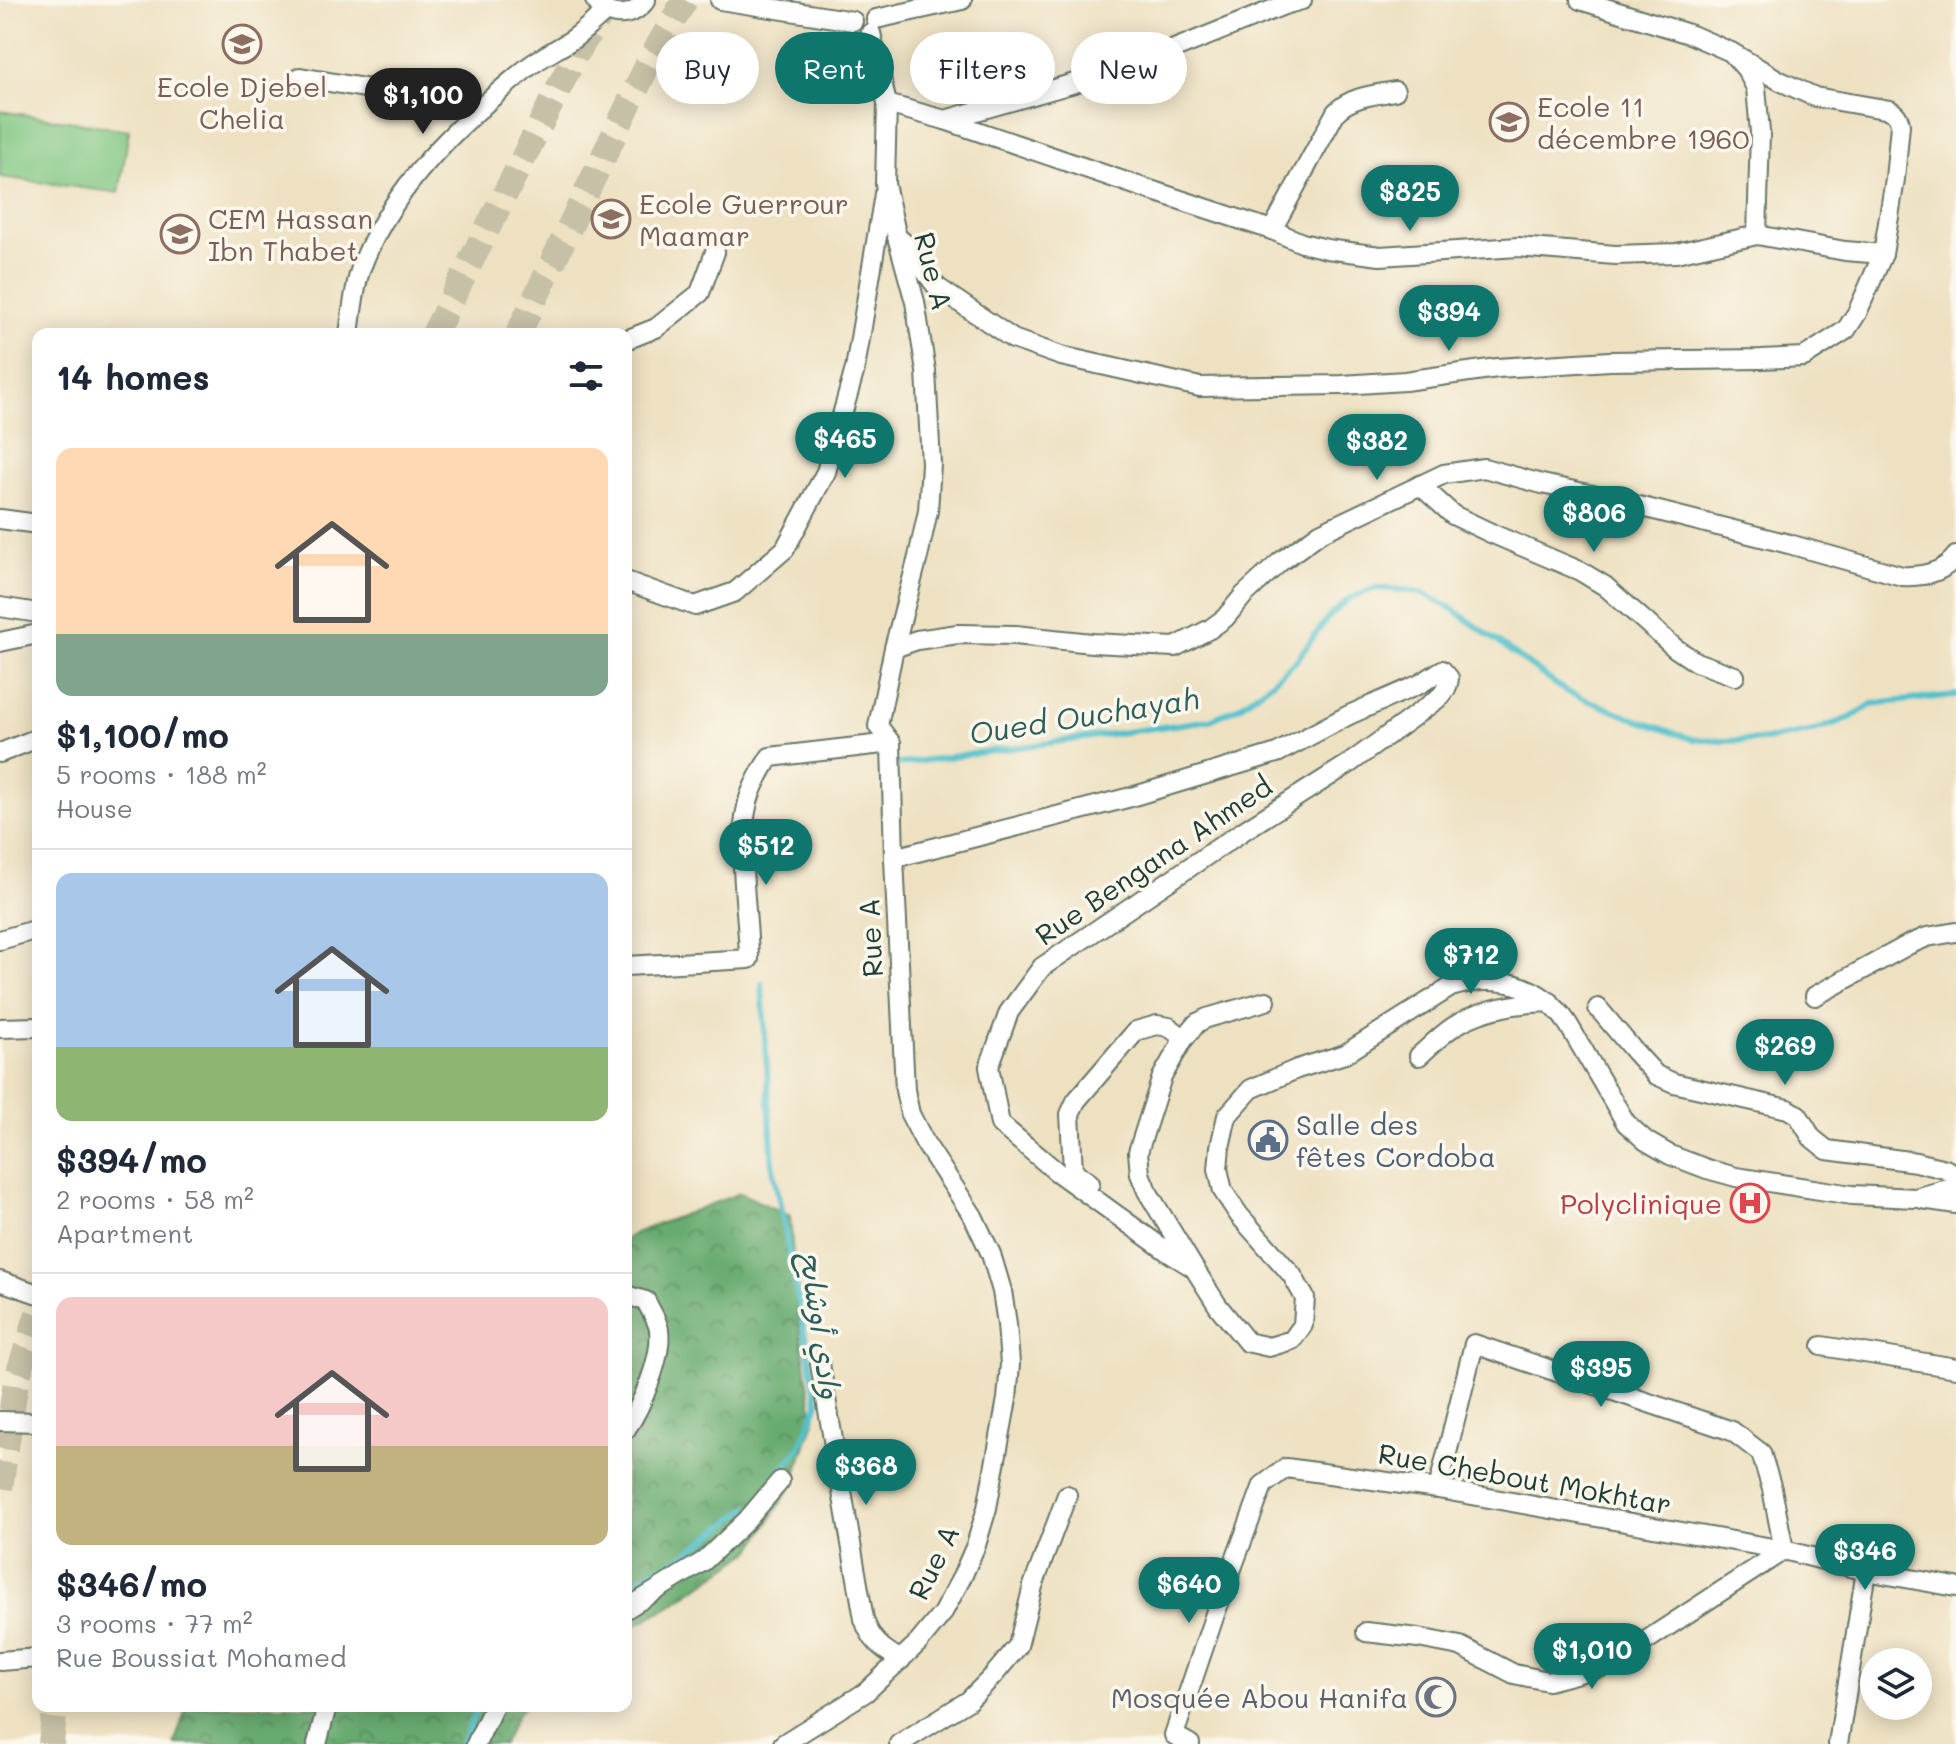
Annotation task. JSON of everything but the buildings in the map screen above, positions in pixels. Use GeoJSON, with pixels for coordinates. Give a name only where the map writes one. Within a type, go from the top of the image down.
{"type":"FeatureCollection","features":[{"type":"Feature","properties":{"kind":"street"},"geometry":{"type":"LineString","coordinates":[[350,328],[360,271],[378,230],[435,154],[529,66],[575,37],[600,6],[622,15],[632,13],[646,0]]}},
{"type":"Feature","properties":{"kind":"street"},"geometry":{"type":"LineString","coordinates":[[720,0],[853,21],[861,34],[873,26],[962,0]]}},
{"type":"Feature","properties":{"kind":"street"},"geometry":{"type":"LineString","coordinates":[[945,120],[1127,68],[1302,0]]}},
{"type":"Feature","properties":{"kind":"street"},"geometry":{"type":"LineString","coordinates":[[896,233],[937,287],[1013,339],[1061,356],[1200,387],[1342,385],[1405,381],[1497,368],[1610,361],[1804,357],[1846,330],[1857,313],[1883,254],[1900,125],[1896,113],[1815,97],[1692,35],[1580,0]]}},
{"type":"Feature","properties":{"kind":"street","name":"Rue A"},"geometry":{"type":"LineString","coordinates":[[873,26],[874,32]]}},
{"type":"Feature","properties":{"kind":"street"},"geometry":{"type":"LineString","coordinates":[[1731,52],[1746,69],[1756,88],[1760,132],[1757,235]]}},
{"type":"Feature","properties":{"kind":"street"},"geometry":{"type":"LineString","coordinates":[[300,77],[481,108]]}},
{"type":"Feature","properties":{"kind":"street"},"geometry":{"type":"LineString","coordinates":[[1272,230],[1336,112],[1358,98],[1395,91]]}},
{"type":"Feature","properties":{"kind":"street"},"geometry":{"type":"LineString","coordinates":[[887,104],[945,120],[1327,249],[1380,256],[1518,247],[1615,255],[1676,253],[1757,235],[1845,251],[1883,254]]}},
{"type":"Feature","properties":{"kind":"street","name":"Rue A"},"geometry":{"type":"LineString","coordinates":[[783,1744],[866,1692],[901,1660],[942,1614],[976,1545],[990,1493],[1010,1364],[1002,1291],[991,1254],[973,1216],[925,1143],[910,1114],[905,1090],[891,743],[878,726],[925,527],[931,464],[926,371],[915,302],[885,184],[887,104]]}},
{"type":"Feature","properties":{"kind":"street"},"geometry":{"type":"LineString","coordinates":[[632,583],[695,606],[735,592],[785,549],[826,472],[855,369],[885,184]]}},
{"type":"Feature","properties":{"kind":"street"},"geometry":{"type":"LineString","coordinates":[[632,338],[656,328],[700,293],[715,252]]}},
{"type":"Feature","properties":{"kind":"street"},"geometry":{"type":"LineString","coordinates":[[894,648],[917,640],[958,634],[1015,635],[1175,647],[1225,618],[1244,595],[1320,533],[1444,474],[1484,468],[1789,544],[1902,576],[1916,577],[1937,572],[1956,556]]}},
{"type":"Feature","properties":{"kind":"street"},"geometry":{"type":"LineString","coordinates":[[1420,485],[1453,515],[1580,571],[1605,586],[1675,648],[1696,662],[1735,676]]}},
{"type":"Feature","properties":{"kind":"street"},"geometry":{"type":"LineString","coordinates":[[0,519],[32,523]]}},
{"type":"Feature","properties":{"kind":"street"},"geometry":{"type":"LineString","coordinates":[[0,607],[32,612]]}},
{"type":"Feature","properties":{"kind":"street"},"geometry":{"type":"LineString","coordinates":[[0,642],[32,635]]}},
{"type":"Feature","properties":{"kind":"street","name":"Rue Bengana Ahmed"},"geometry":{"type":"LineString","coordinates":[[894,858],[1131,797],[1277,753],[1349,715],[1420,684],[1442,670],[1449,678],[1443,694],[1350,763],[1042,967],[1009,1012],[989,1067],[1000,1124],[1057,1172],[1194,1268],[1218,1306],[1247,1342],[1269,1347],[1292,1340],[1303,1325],[1305,1298],[1292,1275],[1239,1215],[1223,1191],[1218,1169],[1227,1116],[1251,1089],[1297,1069],[1345,1054],[1451,987],[1467,982],[1506,981],[1550,1002],[1568,1024],[1626,1123],[1646,1141],[1670,1155],[1736,1177],[1852,1195],[1915,1198],[1956,1187]]}},
{"type":"Feature","properties":{"kind":"street"},"geometry":{"type":"LineString","coordinates":[[0,753],[32,740]]}},
{"type":"Feature","properties":{"kind":"street"},"geometry":{"type":"LineString","coordinates":[[632,966],[749,959],[742,837],[748,800],[770,757],[891,743]]}},
{"type":"Feature","properties":{"kind":"street"},"geometry":{"type":"LineString","coordinates":[[0,940],[32,931]]}},
{"type":"Feature","properties":{"kind":"street"},"geometry":{"type":"LineString","coordinates":[[1815,996],[1908,945],[1927,937],[1956,932]]}},
{"type":"Feature","properties":{"kind":"street"},"geometry":{"type":"LineString","coordinates":[[1194,1268],[1147,1191],[1140,1174],[1138,1152],[1162,1077],[1183,1040],[1197,1023],[1266,1001]]}},
{"type":"Feature","properties":{"kind":"street"},"geometry":{"type":"LineString","coordinates":[[1419,1056],[1454,1026],[1470,1019],[1519,1003],[1550,1002]]}},
{"type":"Feature","properties":{"kind":"street"},"geometry":{"type":"LineString","coordinates":[[1598,1008],[1656,1075],[1674,1083],[1788,1109],[1798,1115],[1812,1138],[1827,1150],[1916,1162],[1956,1175]]}},
{"type":"Feature","properties":{"kind":"street"},"geometry":{"type":"LineString","coordinates":[[1135,1216],[1073,1171],[1070,1114],[1076,1101],[1136,1031],[1157,1025],[1169,1027],[1183,1040]]}},
{"type":"Feature","properties":{"kind":"street"},"geometry":{"type":"LineString","coordinates":[[0,1028],[32,1027]]}},
{"type":"Feature","properties":{"kind":"street"},"geometry":{"type":"LineString","coordinates":[[1915,1198],[1956,1204]]}},
{"type":"Feature","properties":{"kind":"street"},"geometry":{"type":"LineString","coordinates":[[0,1281],[32,1292]]}},
{"type":"Feature","properties":{"kind":"street"},"geometry":{"type":"LineString","coordinates":[[632,1297],[646,1301],[659,1330],[654,1369],[632,1418]]}},
{"type":"Feature","properties":{"kind":"street"},"geometry":{"type":"LineString","coordinates":[[1366,1632],[1460,1646],[1514,1674],[1548,1681],[1609,1665],[1784,1550],[1761,1453],[1732,1431],[1474,1344],[1438,1489]]}},
{"type":"Feature","properties":{"kind":"street"},"geometry":{"type":"LineString","coordinates":[[1822,1346],[1956,1368]]}},
{"type":"Feature","properties":{"kind":"street"},"geometry":{"type":"LineString","coordinates":[[820,1364],[864,1619],[868,1633],[901,1660]]}},
{"type":"Feature","properties":{"kind":"street"},"geometry":{"type":"LineString","coordinates":[[0,1421],[32,1422]]}},
{"type":"Feature","properties":{"kind":"street","name":"Rue Chebout Mokhtar"},"geometry":{"type":"LineString","coordinates":[[1178,1741],[1215,1614],[1263,1485],[1286,1468],[1438,1489],[1784,1550],[1866,1571],[1956,1587]]}},
{"type":"Feature","properties":{"kind":"street"},"geometry":{"type":"LineString","coordinates":[[632,1605],[704,1561],[747,1520],[780,1481]]}},
{"type":"Feature","properties":{"kind":"street"},"geometry":{"type":"LineString","coordinates":[[899,1744],[968,1701],[1018,1646],[1033,1586],[1067,1495]]}},
{"type":"Feature","properties":{"kind":"street"},"geometry":{"type":"LineString","coordinates":[[1838,1744],[1866,1571]]}},
{"type":"Feature","properties":{"kind":"street"},"geometry":{"type":"LineString","coordinates":[[0,1661],[32,1658]]}},
{"type":"Feature","properties":{"kind":"street"},"geometry":{"type":"LineString","coordinates":[[317,1744],[325,1712]]}},
{"type":"Feature","properties":{"kind":"street"},"geometry":{"type":"LineString","coordinates":[[476,1744],[491,1712]]}},
{"type":"Feature","properties":{"kind":"green space"},"geometry":{"type":"Polygon","coordinates":[[[0,111],[129,130],[119,193],[0,177],[0,111]]]}},
{"type":"Feature","properties":{"kind":"green space"},"geometry":{"type":"Polygon","coordinates":[[[740,1193],[790,1216],[797,1313],[814,1421],[792,1485],[752,1550],[667,1608],[632,1627],[632,1235],[740,1193]]]}},
{"type":"Feature","properties":{"kind":"green space"},"geometry":{"type":"Polygon","coordinates":[[[185,1712],[519,1712],[503,1744],[174,1744],[185,1712]]]}},
{"type":"Feature","properties":{"kind":"waterway","name":"Oued Ouchayah"},"geometry":{"type":"LineString","coordinates":[[893,765],[1210,720],[1237,708],[1266,687],[1296,661],[1327,619],[1348,599],[1376,588],[1425,594],[1454,610],[1565,691],[1692,739],[1766,740],[1814,731],[1852,717],[1872,704],[1956,695]]}},
{"type":"Feature","properties":{"kind":"waterway","name":"وادي أوشايح"},"geometry":{"type":"LineString","coordinates":[[762,984],[773,1168],[818,1403],[801,1446],[777,1476]]}},
{"type":"Feature","properties":{"kind":"waterway","name":"وادي أوشايح"},"geometry":{"type":"LineString","coordinates":[[632,1582],[684,1556],[748,1508]]}},
{"type":"Feature","properties":{"kind":"waterway","name":"وادي أوشايح"},"geometry":{"type":"LineString","coordinates":[[462,1744],[475,1712]]}},
{"type":"Feature","properties":{"kind":"tunnel"},"geometry":{"type":"LineString","coordinates":[[437,328],[576,54],[610,0]]}},
{"type":"Feature","properties":{"kind":"tunnel"},"geometry":{"type":"LineString","coordinates":[[521,328],[651,58],[685,0]]}},
{"type":"Feature","properties":{"kind":"tunnel"},"geometry":{"type":"LineString","coordinates":[[0,1488],[16,1381],[32,1332]]}},
{"type":"Feature","properties":{"kind":"tunnel"},"geometry":{"type":"LineString","coordinates":[[51,1744],[54,1712]]}},
{"type":"Feature","properties":{"kind":"place","name":"Ecole Djebel Chelia"},"geometry":{"type":"Point","coordinates":[242,44]}},
{"type":"Feature","properties":{"kind":"place","name":"Ecole 11 décembre 1960"},"geometry":{"type":"Point","coordinates":[1509,122]}},
{"type":"Feature","properties":{"kind":"place","name":"Ecole Guerrour Maamar"},"geometry":{"type":"Point","coordinates":[611,219]}},
{"type":"Feature","properties":{"kind":"place","name":"CEM Hassan Ibn Thabet"},"geometry":{"type":"Point","coordinates":[180,234]}},
{"type":"Feature","properties":{"kind":"place","name":"Salle des fêtes Cordoba"},"geometry":{"type":"Point","coordinates":[1268,1140]}},
{"type":"Feature","properties":{"kind":"place","name":"Polyclinique"},"geometry":{"type":"Point","coordinates":[1750,1203]}},
{"type":"Feature","properties":{"kind":"place","name":"Mosquée Abou Hanifa"},"geometry":{"type":"Point","coordinates":[1436,1697]}}]}
